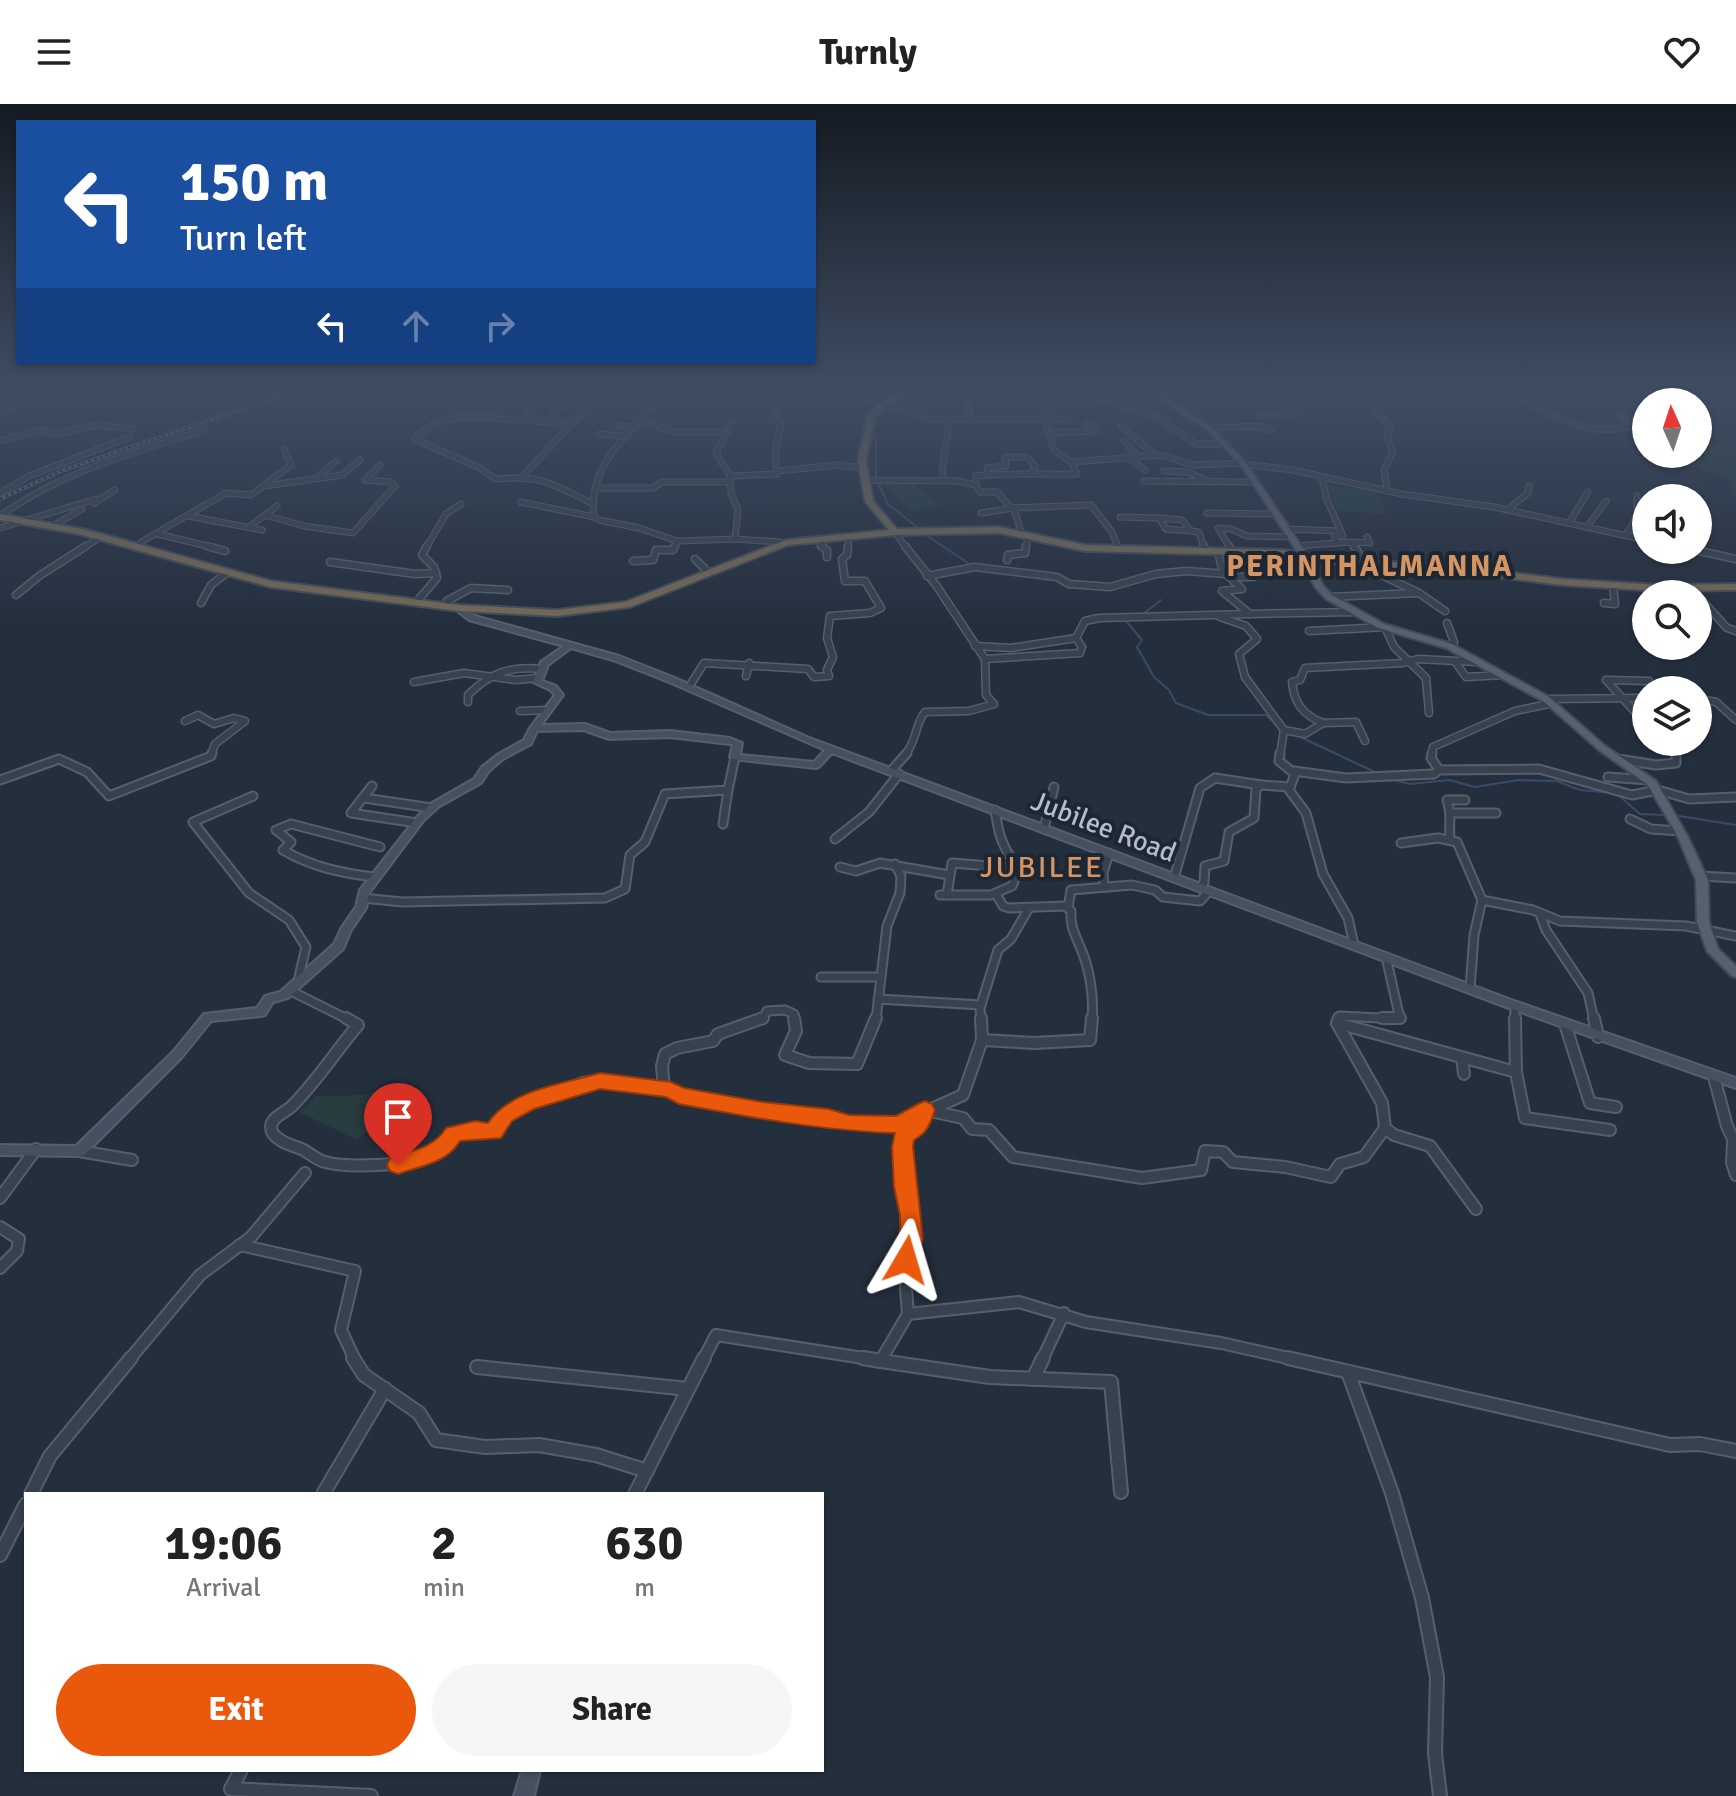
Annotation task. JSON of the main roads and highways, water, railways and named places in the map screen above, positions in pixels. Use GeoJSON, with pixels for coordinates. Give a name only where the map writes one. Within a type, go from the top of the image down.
{"type":"FeatureCollection","features":[{"type":"Feature","properties":{"kind":"highway"},"geometry":{"type":"LineString","coordinates":[[863,466],[869,501],[895,532]]}},
{"type":"Feature","properties":{"kind":"highway"},"geometry":{"type":"LineString","coordinates":[[0,516],[141,542],[261,577],[463,605],[544,610],[622,603],[780,542],[895,532],[982,530],[1025,535],[1067,546],[1304,556],[1362,564],[1441,567],[1632,587]]}},
{"type":"Feature","properties":{"kind":"highway"},"geometry":{"type":"LineString","coordinates":[[81,532],[98,539],[125,543],[305,590],[557,613],[627,605],[805,538],[895,532]]}},
{"type":"Feature","properties":{"kind":"highway"},"geometry":{"type":"LineString","coordinates":[[1712,590],[1736,587]]}},
{"type":"Feature","properties":{"kind":"main road"},"geometry":{"type":"LineString","coordinates":[[1246,466],[1304,556],[1319,587],[1329,597],[1385,627],[1449,646],[1549,701],[1658,790],[1700,876],[1704,889],[1701,913],[1718,959],[1736,973]]}},
{"type":"Feature","properties":{"kind":"main road"},"geometry":{"type":"LineString","coordinates":[[1329,597],[1343,600],[1403,634]]}},
{"type":"Feature","properties":{"kind":"main road","name":"Jubilee Road"},"geometry":{"type":"LineString","coordinates":[[463,605],[472,618],[616,658],[831,749],[1598,1037],[1736,1083]]}},
{"type":"Feature","properties":{"kind":"main road"},"geometry":{"type":"LineString","coordinates":[[0,1150],[79,1151],[177,1055],[208,1017],[261,1012],[269,999],[284,995],[339,946],[374,877],[417,823],[432,808],[478,781],[500,757],[528,742],[558,692],[538,683],[540,673],[570,645]]}},
{"type":"Feature","properties":{"kind":"main road"},"geometry":{"type":"LineString","coordinates":[[534,728],[585,727],[609,736],[670,734],[730,741],[738,743],[735,757],[816,765],[831,749]]}},
{"type":"Feature","properties":{"kind":"main road"},"geometry":{"type":"LineString","coordinates":[[524,1796],[530,1772]]}},
{"type":"Feature","properties":{"kind":"waterway"},"geometry":{"type":"LineString","coordinates":[[876,466],[876,477]]}},
{"type":"Feature","properties":{"kind":"waterway"},"geometry":{"type":"LineString","coordinates":[[878,483],[888,504],[918,528]]}},
{"type":"Feature","properties":{"kind":"waterway"},"geometry":{"type":"LineString","coordinates":[[926,535],[968,563]]}},
{"type":"Feature","properties":{"kind":"waterway"},"geometry":{"type":"LineString","coordinates":[[1143,614],[1161,600]]}},
{"type":"Feature","properties":{"kind":"waterway"},"geometry":{"type":"LineString","coordinates":[[1126,621],[1142,640],[1137,647],[1154,677],[1169,690],[1176,703],[1208,715],[1266,715],[1277,726]]}},
{"type":"Feature","properties":{"kind":"waterway"},"geometry":{"type":"LineString","coordinates":[[1296,735],[1377,773]]}},
{"type":"Feature","properties":{"kind":"waterway"},"geometry":{"type":"LineString","coordinates":[[1394,780],[1410,784],[1449,780],[1475,787],[1519,780],[1557,781],[1580,790],[1616,793],[1640,814],[1663,815]]}},
{"type":"Feature","properties":{"kind":"waterway"},"geometry":{"type":"LineString","coordinates":[[1679,816],[1736,825]]}},
{"type":"Feature","properties":{"kind":"railway"},"geometry":{"type":"LineString","coordinates":[[0,499],[76,466]]}},
{"type":"Feature","properties":{"kind":"district","name":"PERINTHALMANNA"},"geometry":{"type":"Point","coordinates":[1370,566]}},
{"type":"Feature","properties":{"kind":"district","name":"JUBILEE"},"geometry":{"type":"Point","coordinates":[1042,867]}}]}
